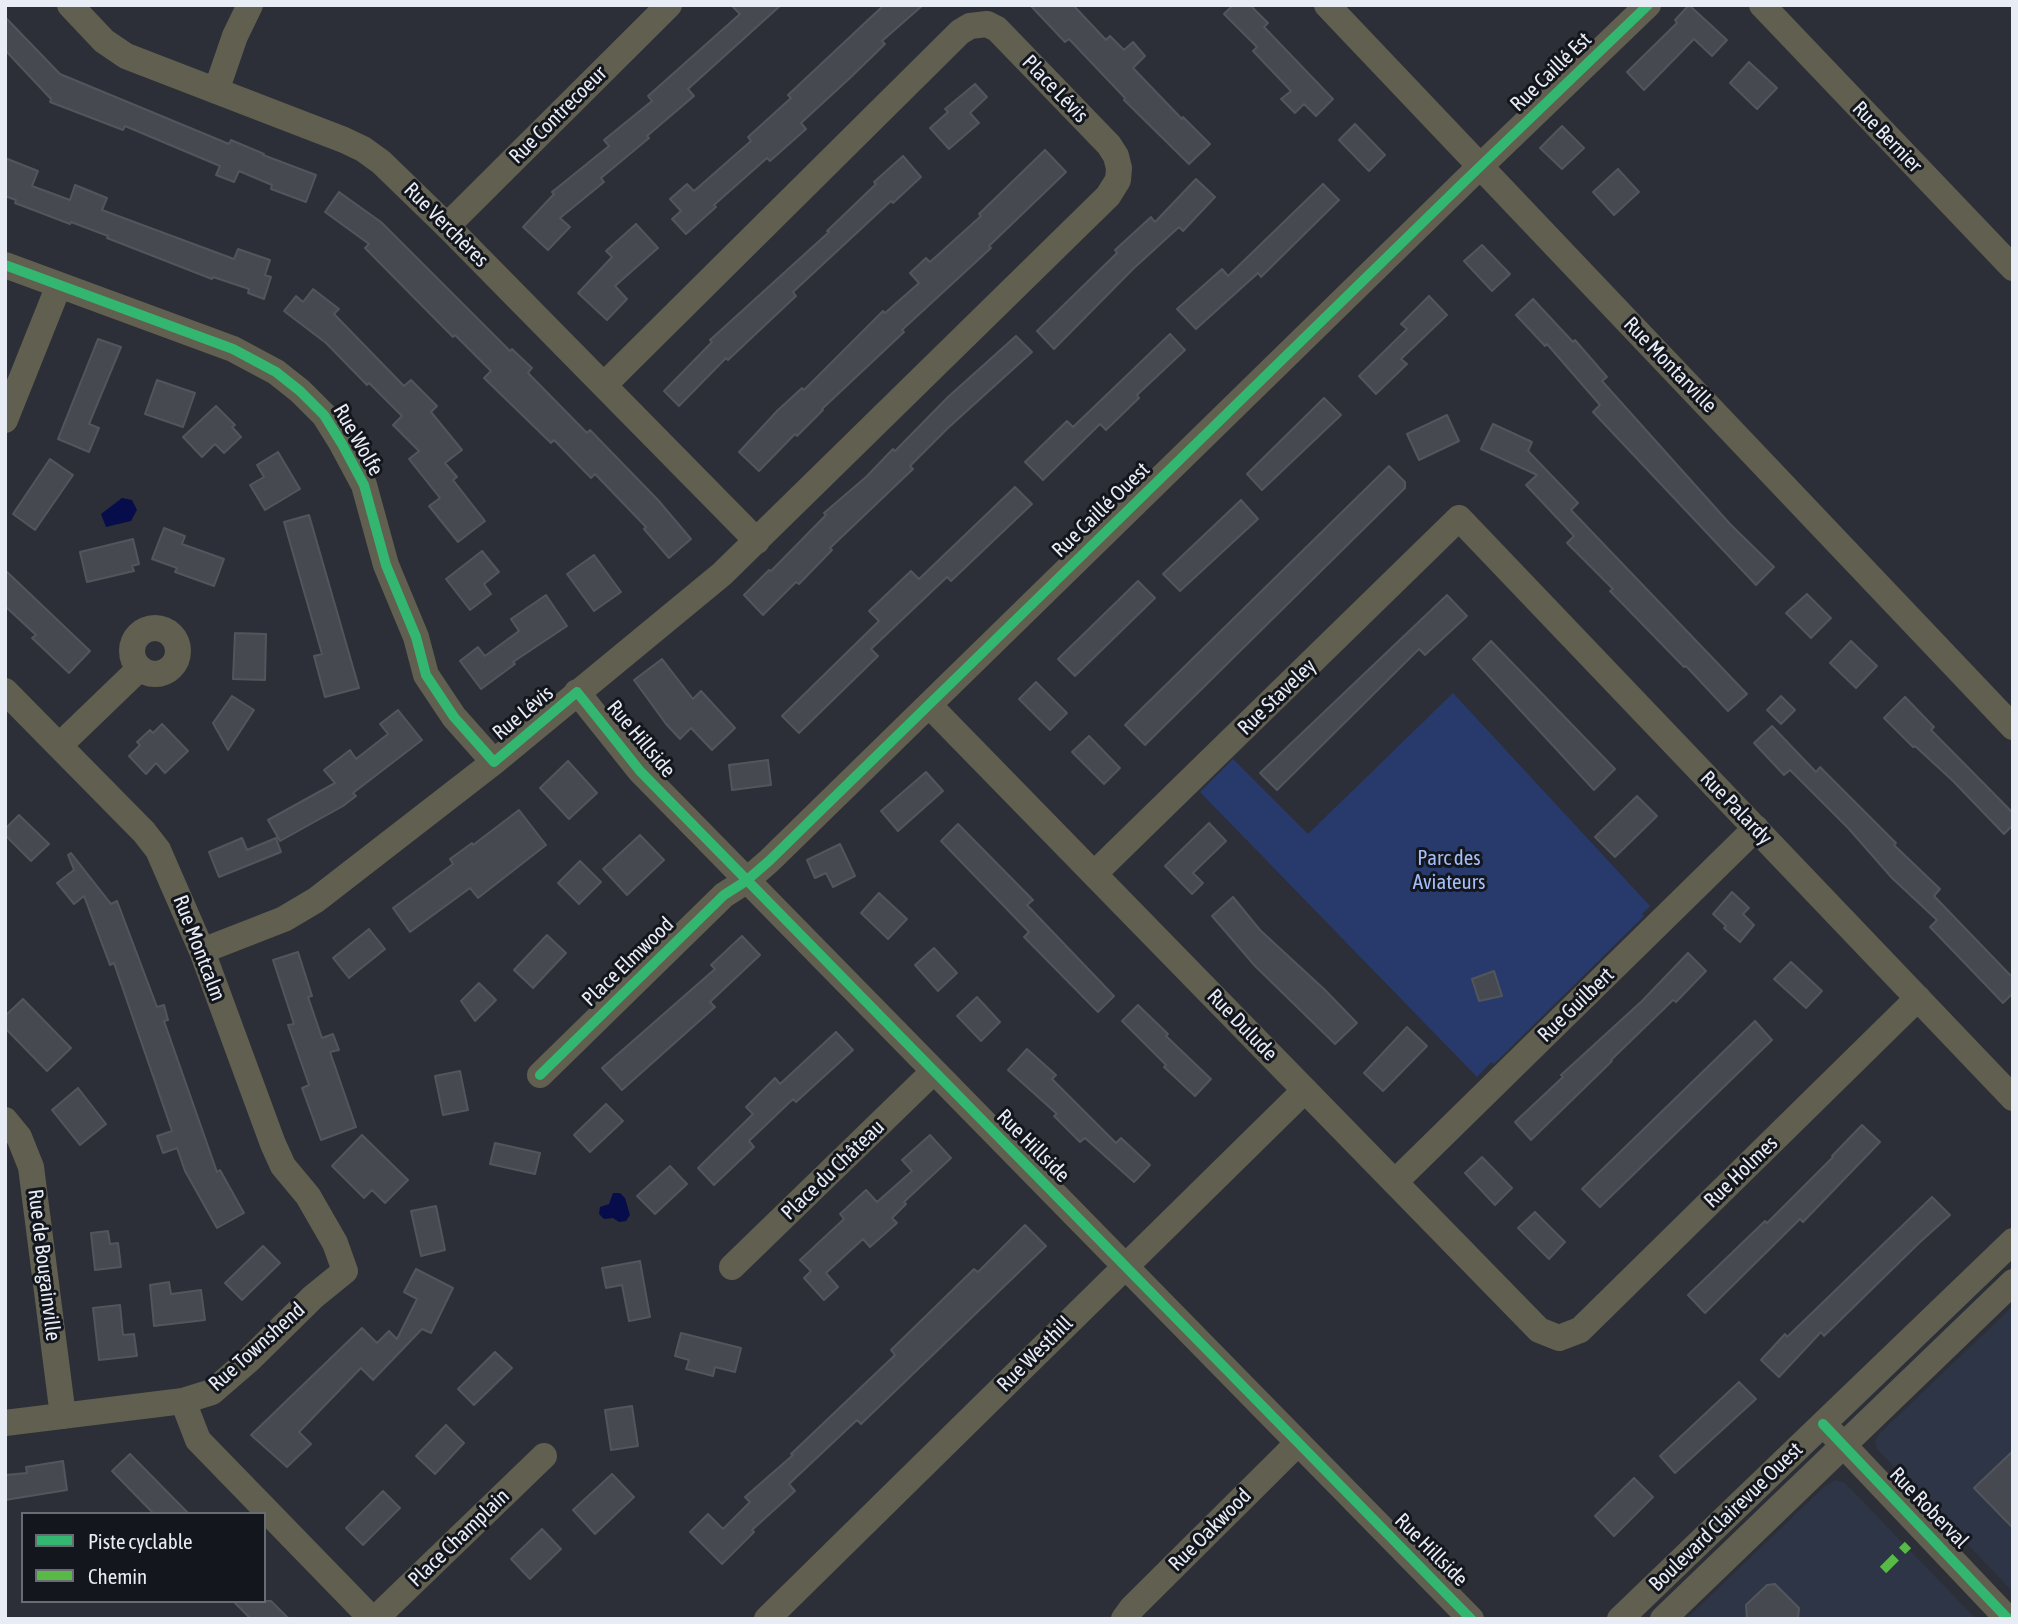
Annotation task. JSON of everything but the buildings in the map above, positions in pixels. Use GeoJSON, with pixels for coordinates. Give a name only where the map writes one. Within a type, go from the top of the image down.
{"type":"FeatureCollection","features":[{"type":"Feature","properties":{"kind":"street","name":"Rue Verchères"},"geometry":{"type":"LineString","coordinates":[[70,5],[118,52],[363,149],[381,162],[757,541]]}},
{"type":"Feature","properties":{"kind":"street"},"geometry":{"type":"LineString","coordinates":[[216,91],[250,5]]}},
{"type":"Feature","properties":{"kind":"street","name":"Rue Montarville"},"geometry":{"type":"LineString","coordinates":[[1327,5],[2013,726]]}},
{"type":"Feature","properties":{"kind":"street","name":"Rue Caillé Est"},"geometry":{"type":"LineString","coordinates":[[1481,166],[1648,5]]}},
{"type":"Feature","properties":{"kind":"street","name":"Rue Bernier"},"geometry":{"type":"LineString","coordinates":[[1762,5],[2013,268]]}},
{"type":"Feature","properties":{"kind":"street","name":"Rue Contrecoeur"},"geometry":{"type":"LineString","coordinates":[[447,226],[662,8]]}},
{"type":"Feature","properties":{"kind":"street","name":"Place Lévis"},"geometry":{"type":"LineString","coordinates":[[604,385],[960,32],[981,24],[992,26],[1004,36],[1113,150],[1119,167],[1116,186],[757,541]]}},
{"type":"Feature","properties":{"kind":"street","name":"Rue Caillé Ouest"},"geometry":{"type":"LineString","coordinates":[[747,881],[1481,166]]}},
{"type":"Feature","properties":{"kind":"street","name":"Rue Wolfe"},"geometry":{"type":"LineString","coordinates":[[5,265],[233,349],[276,372],[324,415],[364,485],[386,565],[416,637],[426,675],[454,717],[494,762]]}},
{"type":"Feature","properties":{"kind":"street"},"geometry":{"type":"LineString","coordinates":[[5,420],[59,285]]}},
{"type":"Feature","properties":{"kind":"street","name":"Rue Palardy"},"geometry":{"type":"LineString","coordinates":[[1459,519],[2013,1098]]}},
{"type":"Feature","properties":{"kind":"street","name":"Rue Staveley"},"geometry":{"type":"LineString","coordinates":[[1094,874],[1459,519]]}},
{"type":"Feature","properties":{"kind":"street","name":"Rue Lévis"},"geometry":{"type":"LineString","coordinates":[[202,951],[284,919],[306,907],[494,762],[677,613],[757,541]]}},
{"type":"Feature","properties":{"kind":"street"},"geometry":{"type":"LineString","coordinates":[[59,746],[140,667]]}},
{"type":"Feature","properties":{"kind":"street","name":"Rue Montcalm"},"geometry":{"type":"LineString","coordinates":[[5,691],[151,841],[168,871],[202,951],[283,1166],[308,1196],[335,1243]]}},
{"type":"Feature","properties":{"kind":"street","name":"Rue Hillside"},"geometry":{"type":"LineString","coordinates":[[577,692],[640,771],[1471,1619]]}},
{"type":"Feature","properties":{"kind":"street","name":"Rue Dulude"},"geometry":{"type":"LineString","coordinates":[[929,705],[1396,1181],[1539,1331],[1559,1338]]}},
{"type":"Feature","properties":{"kind":"street","name":"Rue Guilbert"},"geometry":{"type":"LineString","coordinates":[[1396,1181],[1756,828]]}},
{"type":"Feature","properties":{"kind":"street","name":"Place Elmwood"},"geometry":{"type":"LineString","coordinates":[[540,1075],[724,895],[747,881]]}},
{"type":"Feature","properties":{"kind":"street","name":"Rue Holmes"},"geometry":{"type":"LineString","coordinates":[[1559,1338],[1580,1330],[1918,999]]}},
{"type":"Feature","properties":{"kind":"street","name":"Place du Château"},"geometry":{"type":"LineString","coordinates":[[732,1267],[933,1072]]}},
{"type":"Feature","properties":{"kind":"street","name":"Rue Westhill"},"geometry":{"type":"LineString","coordinates":[[767,1619],[1305,1090]]}},
{"type":"Feature","properties":{"kind":"street","name":"Rue de Bougainville"},"geometry":{"type":"LineString","coordinates":[[5,1121],[19,1137],[31,1167],[63,1416]]}},
{"type":"Feature","properties":{"kind":"street","name":"Boulevard Clairevue Ouest"},"geometry":{"type":"LineString","coordinates":[[1620,1619],[2013,1241]]}},
{"type":"Feature","properties":{"kind":"street","name":"Rue Townshend"},"geometry":{"type":"LineString","coordinates":[[5,1423],[183,1401],[212,1392],[250,1360],[313,1297],[345,1271],[335,1243]]}},
{"type":"Feature","properties":{"kind":"street","name":"Boulevard Clairevue Ouest"},"geometry":{"type":"LineString","coordinates":[[1663,1619],[2013,1282]]}},
{"type":"Feature","properties":{"kind":"street"},"geometry":{"type":"LineString","coordinates":[[183,1401],[198,1440],[373,1619]]}},
{"type":"Feature","properties":{"kind":"street","name":"Rue Roberval"},"geometry":{"type":"LineString","coordinates":[[1823,1424],[2008,1619]]}},
{"type":"Feature","properties":{"kind":"street","name":"Rue Oakwood"},"geometry":{"type":"LineString","coordinates":[[1124,1619],[1298,1443]]}},
{"type":"Feature","properties":{"kind":"street","name":"Place Champlain"},"geometry":{"type":"LineString","coordinates":[[373,1619],[544,1456]]}},
{"type":"Feature","properties":{"kind":"shaded area"},"geometry":{"type":"Polygon","coordinates":[[[122,498],[132,500],[137,510],[131,521],[106,527],[101,514],[122,498]]]}},
{"type":"Feature","properties":{"kind":"shaded area"},"geometry":{"type":"Polygon","coordinates":[[[613,1193],[620,1193],[625,1198],[630,1215],[626,1221],[604,1219],[599,1214],[600,1207],[609,1204],[613,1193]]]}},
{"type":"Feature","properties":{"kind":"shaded area"},"geometry":{"type":"Polygon","coordinates":[[[2013,1306],[2013,1592],[1877,1449],[1875,1442],[1880,1433],[2013,1306]]]}},
{"type":"Feature","properties":{"kind":"shaded area"},"geometry":{"type":"Polygon","coordinates":[[[1835,1480],[1850,1488],[1976,1619],[1686,1619],[1824,1487],[1835,1480]]]}},
{"type":"Feature","properties":{"kind":"green space","name":"Parc des Aviateurs"},"geometry":{"type":"Polygon","coordinates":[[[1453,693],[1650,906],[1642,914],[1644,916],[1494,1064],[1491,1062],[1477,1077],[1200,792],[1233,759],[1308,834],[1453,693]]]}},
{"type":"Feature","properties":{"kind":"marked path"},"geometry":{"type":"LineString","coordinates":[[1883,1570],[1908,1545]]}},
{"type":"Feature","properties":{"kind":"cycle path"},"geometry":{"type":"LineString","coordinates":[[540,1075],[724,895],[769,861],[1648,5]]}},
{"type":"Feature","properties":{"kind":"cycle path"},"geometry":{"type":"LineString","coordinates":[[5,265],[233,349],[276,372],[300,391],[324,415],[364,485],[386,565],[416,637],[426,675],[454,717],[494,762],[577,692],[640,771],[1471,1619]]}},
{"type":"Feature","properties":{"kind":"cycle path"},"geometry":{"type":"LineString","coordinates":[[1823,1424],[2008,1619]]}}]}
